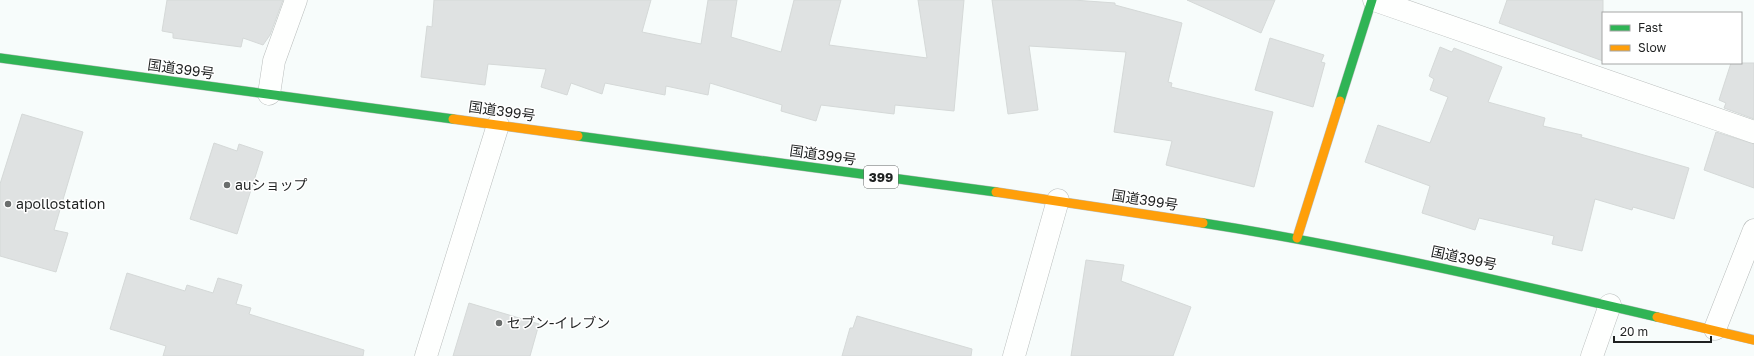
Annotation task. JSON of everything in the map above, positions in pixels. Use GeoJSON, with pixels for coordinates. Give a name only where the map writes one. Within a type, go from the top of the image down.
{"type":"FeatureCollection","features":[{"type":"Feature","properties":{"kind":"main road"},"geometry":{"type":"LineString","coordinates":[[1297,238],[1373,0]]}},
{"type":"Feature","properties":{"kind":"main road","name":"国道399号"},"geometry":{"type":"LineString","coordinates":[[0,58],[1058,200],[1297,238],[1504,281],[1715,329],[1754,340]]}},
{"type":"Feature","properties":{"kind":"street"},"geometry":{"type":"LineString","coordinates":[[269,94],[274,61],[296,0]]}},
{"type":"Feature","properties":{"kind":"street"},"geometry":{"type":"LineString","coordinates":[[1373,0],[1754,132]]}},
{"type":"Feature","properties":{"kind":"street"},"geometry":{"type":"LineString","coordinates":[[426,356],[498,125]]}},
{"type":"Feature","properties":{"kind":"street"},"geometry":{"type":"LineString","coordinates":[[1014,356],[1058,200]]}},
{"type":"Feature","properties":{"kind":"street"},"geometry":{"type":"LineString","coordinates":[[1715,329],[1754,230]]}},
{"type":"Feature","properties":{"kind":"street"},"geometry":{"type":"LineString","coordinates":[[1592,356],[1610,305]]}},
{"type":"Feature","properties":{"kind":"building"},"geometry":{"type":"Polygon","coordinates":[[[167,0],[283,0],[270,35],[263,45],[243,38],[241,47],[173,38],[173,33],[162,31],[167,0]]]}},
{"type":"Feature","properties":{"kind":"building"},"geometry":{"type":"Polygon","coordinates":[[[434,0],[651,0],[642,32],[701,44],[708,0],[737,0],[731,37],[781,52],[794,0],[841,0],[829,45],[927,58],[918,0],[964,0],[954,111],[895,105],[894,114],[821,105],[816,121],[781,111],[782,105],[710,83],[708,95],[666,86],[665,95],[605,83],[602,94],[571,83],[567,95],[541,87],[546,69],[488,64],[485,85],[421,77],[427,26],[432,27],[434,0]]]}},
{"type":"Feature","properties":{"kind":"building"},"geometry":{"type":"Polygon","coordinates":[[[992,0],[1073,0],[1115,3],[1115,5],[1182,23],[1168,82],[1172,83],[1171,87],[1273,112],[1254,187],[1166,165],[1172,141],[1114,132],[1126,52],[1029,46],[1038,110],[1008,114],[992,0]]]}},
{"type":"Feature","properties":{"kind":"building"},"geometry":{"type":"Polygon","coordinates":[[[1187,0],[1275,0],[1261,33],[1187,0]]]}},
{"type":"Feature","properties":{"kind":"building"},"geometry":{"type":"Polygon","coordinates":[[[1507,0],[1603,0],[1602,61],[1499,23],[1507,0]]]}},
{"type":"Feature","properties":{"kind":"building"},"geometry":{"type":"Polygon","coordinates":[[[1270,38],[1324,55],[1321,62],[1325,63],[1313,107],[1255,90],[1270,38]]]}},
{"type":"Feature","properties":{"kind":"building"},"geometry":{"type":"Polygon","coordinates":[[[1440,47],[1452,52],[1454,48],[1502,67],[1488,102],[1545,118],[1543,126],[1582,135],[1581,137],[1689,168],[1674,219],[1633,207],[1632,210],[1595,199],[1582,251],[1552,244],[1554,236],[1479,218],[1475,230],[1422,213],[1430,186],[1365,162],[1378,125],[1430,143],[1448,97],[1430,90],[1434,79],[1429,76],[1440,47]]]}},
{"type":"Feature","properties":{"kind":"building"},"geometry":{"type":"Polygon","coordinates":[[[1754,63],[1754,119],[1724,108],[1726,103],[1719,100],[1731,64],[1754,63]]]}},
{"type":"Feature","properties":{"kind":"building"},"geometry":{"type":"Polygon","coordinates":[[[22,114],[83,132],[54,230],[68,233],[56,272],[0,256],[0,184],[22,114]]]}},
{"type":"Feature","properties":{"kind":"building"},"geometry":{"type":"Polygon","coordinates":[[[1716,132],[1754,144],[1754,188],[1704,170],[1716,132]]]}},
{"type":"Feature","properties":{"kind":"building","name":"auショップ"},"geometry":{"type":"Polygon","coordinates":[[[214,143],[237,151],[239,144],[263,152],[237,234],[190,219],[214,143]]]}},
{"type":"Feature","properties":{"kind":"building"},"geometry":{"type":"Polygon","coordinates":[[[1086,260],[1124,265],[1121,281],[1191,307],[1173,356],[1071,356],[1086,260]]]}},
{"type":"Feature","properties":{"kind":"building"},"geometry":{"type":"Polygon","coordinates":[[[127,273],[185,291],[187,285],[213,293],[218,278],[242,285],[236,304],[251,308],[249,314],[364,350],[363,356],[163,356],[166,346],[110,329],[127,273]]]}},
{"type":"Feature","properties":{"kind":"building"},"geometry":{"type":"Polygon","coordinates":[[[469,303],[539,324],[530,356],[453,356],[469,303]]]}},
{"type":"Feature","properties":{"kind":"building"},"geometry":{"type":"Polygon","coordinates":[[[857,316],[972,349],[971,356],[842,356],[850,328],[853,328],[857,316]]]}},
{"type":"Feature","properties":{"kind":"traffic: fast"},"geometry":{"type":"LineString","coordinates":[[1340,101],[1372,0]]}},
{"type":"Feature","properties":{"kind":"traffic: fast"},"geometry":{"type":"LineString","coordinates":[[0,58],[453,119]]}},
{"type":"Feature","properties":{"kind":"traffic: fast"},"geometry":{"type":"LineString","coordinates":[[578,136],[996,192]]}},
{"type":"Feature","properties":{"kind":"traffic: fast"},"geometry":{"type":"LineString","coordinates":[[1203,223],[1260,232],[1374,254],[1488,278],[1657,317]]}},
{"type":"Feature","properties":{"kind":"traffic: slow"},"geometry":{"type":"LineString","coordinates":[[1297,238],[1340,101]]}},
{"type":"Feature","properties":{"kind":"traffic: slow"},"geometry":{"type":"LineString","coordinates":[[453,119],[578,136]]}},
{"type":"Feature","properties":{"kind":"traffic: slow"},"geometry":{"type":"LineString","coordinates":[[996,192],[1203,223]]}},
{"type":"Feature","properties":{"kind":"traffic: slow"},"geometry":{"type":"LineString","coordinates":[[1657,317],[1754,340]]}},
{"type":"Feature","properties":{"kind":"place","name":"auショップ"},"geometry":{"type":"Point","coordinates":[227,185]}},
{"type":"Feature","properties":{"kind":"place","name":"apollostation"},"geometry":{"type":"Point","coordinates":[8,204]}},
{"type":"Feature","properties":{"kind":"place","name":"セブン-イレブン"},"geometry":{"type":"Point","coordinates":[499,323]}}]}
